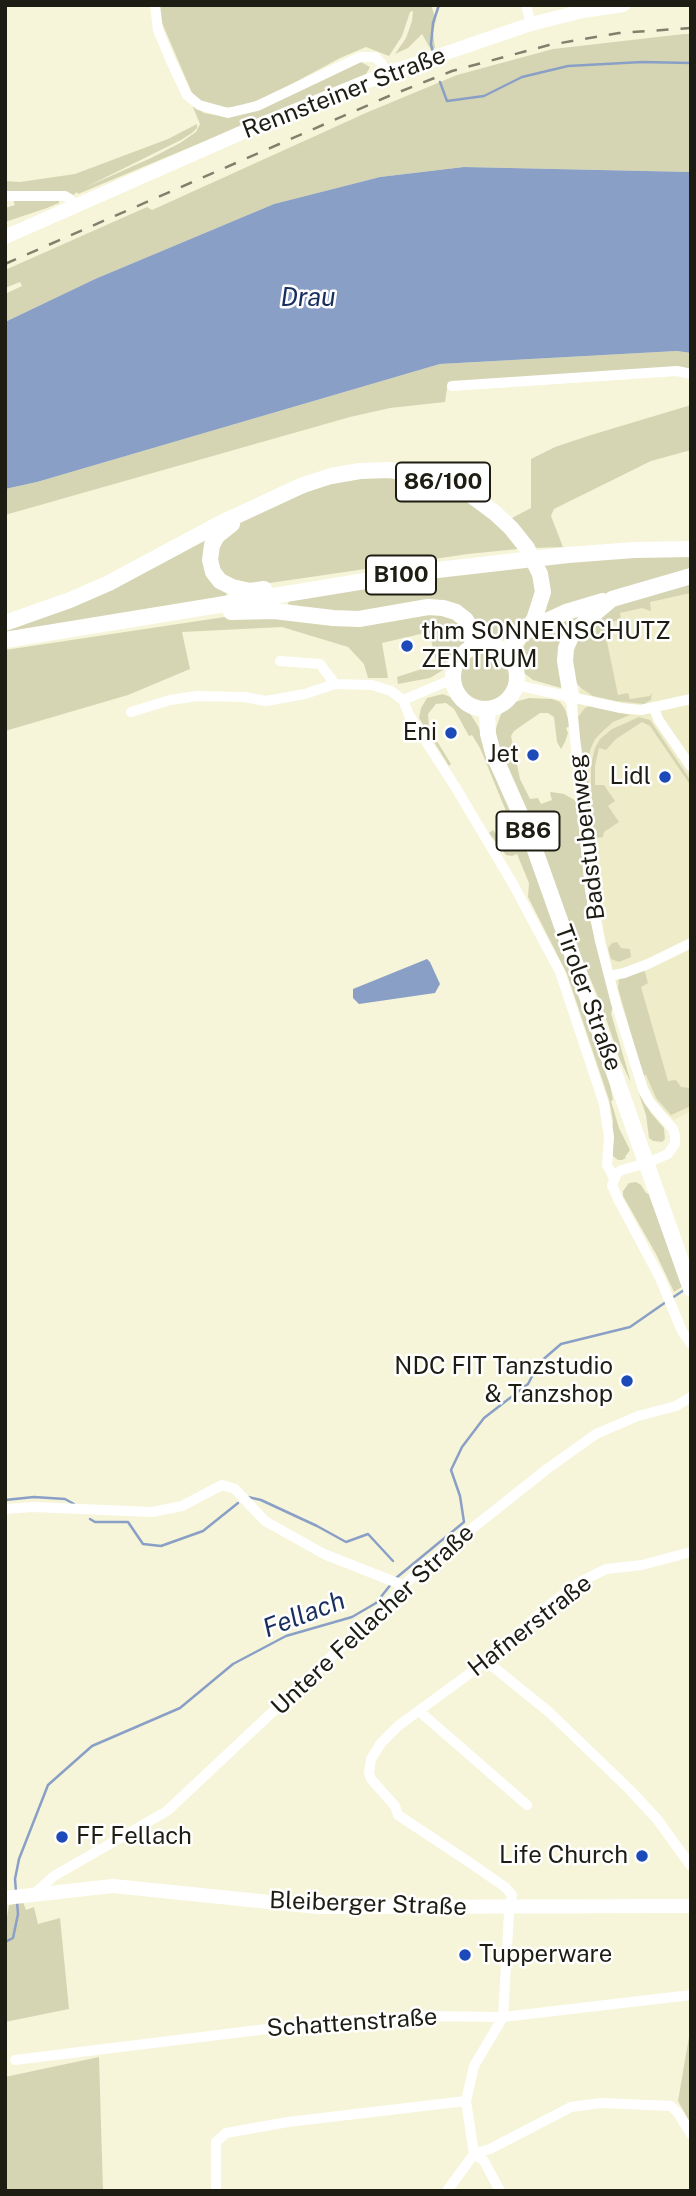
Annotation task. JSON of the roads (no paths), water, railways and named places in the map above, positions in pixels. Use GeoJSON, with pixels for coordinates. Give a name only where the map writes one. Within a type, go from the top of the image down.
{"type":"FeatureCollection","features":[{"type":"Feature","properties":{"kind":"main road","name":"Rennsteiner Straße"},"geometry":{"type":"LineString","coordinates":[[5,237],[250,129],[385,74],[531,24],[583,11],[624,5]]}},
{"type":"Feature","properties":{"kind":"main road","name":"86/100"},"geometry":{"type":"LineString","coordinates":[[5,623],[100,587],[221,523],[303,485],[331,476],[390,470],[447,483],[471,495],[511,528],[530,554],[540,574],[543,592],[534,620],[506,652]]}},
{"type":"Feature","properties":{"kind":"main road","name":"86/100"},"geometry":{"type":"LineString","coordinates":[[254,508],[218,536],[212,545],[210,560],[213,572],[220,581],[250,591],[284,586],[315,589]]}},
{"type":"Feature","properties":{"kind":"main road","name":"B100"},"geometry":{"type":"LineString","coordinates":[[5,640],[487,563],[634,550],[691,550]]}},
{"type":"Feature","properties":{"kind":"main road"},"geometry":{"type":"LineString","coordinates":[[572,697],[565,661],[566,648],[573,632],[584,620],[612,599],[691,576]]}},
{"type":"Feature","properties":{"kind":"main road","name":"86/100"},"geometry":{"type":"LineString","coordinates":[[527,630],[566,612],[612,599]]}},
{"type":"Feature","properties":{"kind":"main road"},"geometry":{"type":"LineString","coordinates":[[173,613],[200,617],[237,611],[274,611],[359,619],[428,607],[443,608],[456,612],[466,620],[472,631],[473,647]]}},
{"type":"Feature","properties":{"kind":"main road"},"geometry":{"type":"LineString","coordinates":[[489,645],[506,652],[517,673],[516,685],[506,701],[486,709],[467,703],[457,692],[453,679],[459,659],[473,647],[489,645]]}},
{"type":"Feature","properties":{"kind":"main road","name":"Tiroler Straße"},"geometry":{"type":"LineString","coordinates":[[486,709],[493,753],[530,836],[688,1282]]}},
{"type":"Feature","properties":{"kind":"main road","name":"Bleiberger Straße"},"geometry":{"type":"LineString","coordinates":[[5,1898],[113,1886],[318,1907],[691,1906]]}},
{"type":"Feature","properties":{"kind":"street"},"geometry":{"type":"LineString","coordinates":[[155,5],[158,30],[170,61],[187,95],[199,105],[228,113],[257,106],[360,57],[375,57],[382,64],[385,74]]}},
{"type":"Feature","properties":{"kind":"street"},"geometry":{"type":"LineString","coordinates":[[526,5],[531,24]]}},
{"type":"Feature","properties":{"kind":"street"},"geometry":{"type":"LineString","coordinates":[[5,196],[65,196],[70,199],[72,206]]}},
{"type":"Feature","properties":{"kind":"street"},"geometry":{"type":"LineString","coordinates":[[452,386],[677,371],[691,374]]}},
{"type":"Feature","properties":{"kind":"street"},"geometry":{"type":"LineString","coordinates":[[280,661],[320,664],[335,684]]}},
{"type":"Feature","properties":{"kind":"street"},"geometry":{"type":"LineString","coordinates":[[403,700],[453,679]]}},
{"type":"Feature","properties":{"kind":"street"},"geometry":{"type":"LineString","coordinates":[[131,712],[170,700],[197,696],[244,697],[266,701],[305,694],[335,684],[372,685],[391,691],[403,700],[409,715],[513,884],[560,972],[604,1104],[609,1137],[607,1165],[614,1178]]}},
{"type":"Feature","properties":{"kind":"street"},"geometry":{"type":"LineString","coordinates":[[516,685],[641,710],[691,699]]}},
{"type":"Feature","properties":{"kind":"street","name":"Badstubenweg"},"geometry":{"type":"LineString","coordinates":[[572,697],[590,890],[609,976],[643,1089],[676,1136],[675,1144],[668,1154],[647,1163]]}},
{"type":"Feature","properties":{"kind":"street"},"geometry":{"type":"LineString","coordinates":[[654,708],[658,719],[691,767]]}},
{"type":"Feature","properties":{"kind":"street"},"geometry":{"type":"LineString","coordinates":[[609,976],[648,964],[691,943]]}},
{"type":"Feature","properties":{"kind":"street"},"geometry":{"type":"LineString","coordinates":[[647,1163],[622,1170],[614,1178],[612,1185],[667,1294],[681,1331],[691,1344]]}},
{"type":"Feature","properties":{"kind":"street","name":"Untere Fellacher Straße"},"geometry":{"type":"LineString","coordinates":[[31,1893],[54,1876],[167,1811],[239,1746],[397,1583],[416,1573],[498,1507],[596,1434],[638,1416],[676,1406],[691,1397]]}},
{"type":"Feature","properties":{"kind":"street"},"geometry":{"type":"LineString","coordinates":[[5,1509],[33,1507],[152,1512],[182,1506],[222,1485],[235,1489],[265,1521],[300,1541],[324,1554],[397,1583]]}},
{"type":"Feature","properties":{"kind":"street","name":"Hafnerstraße"},"geometry":{"type":"LineString","coordinates":[[512,1906],[513,1895],[505,1887],[398,1815],[395,1806],[371,1779],[371,1759],[381,1743],[398,1726],[488,1660],[551,1603],[593,1575],[607,1569],[642,1565],[691,1552]]}},
{"type":"Feature","properties":{"kind":"street"},"geometry":{"type":"LineString","coordinates":[[488,1660],[549,1712],[629,1789],[657,1819],[691,1866]]}},
{"type":"Feature","properties":{"kind":"street"},"geometry":{"type":"LineString","coordinates":[[419,1711],[527,1805]]}},
{"type":"Feature","properties":{"kind":"street"},"geometry":{"type":"LineString","coordinates":[[500,2191],[484,2161],[474,2154],[466,2102],[474,2066],[503,2017],[509,1914],[512,1906]]}},
{"type":"Feature","properties":{"kind":"street","name":"Schattenstraße"},"geometry":{"type":"LineString","coordinates":[[15,2060],[299,2025],[419,2015],[503,2017],[691,1995]]}},
{"type":"Feature","properties":{"kind":"street"},"geometry":{"type":"LineString","coordinates":[[216,2191],[216,2142],[226,2133],[288,2122],[466,2102]]}},
{"type":"Feature","properties":{"kind":"street"},"geometry":{"type":"LineString","coordinates":[[447,2191],[474,2154],[490,2149],[571,2107],[601,2103],[671,2106],[691,2134]]}},
{"type":"Feature","properties":{"kind":"water","name":"Drau"},"geometry":{"type":"Polygon","coordinates":[[[464,167],[691,172],[691,353],[677,351],[440,364],[37,482],[5,489],[5,322],[95,279],[274,204],[380,177],[464,167]]]}},
{"type":"Feature","properties":{"kind":"water"},"geometry":{"type":"Polygon","coordinates":[[[427,959],[440,984],[435,993],[359,1004],[353,998],[353,989],[427,959]]]}},
{"type":"Feature","properties":{"kind":"waterway"},"geometry":{"type":"LineString","coordinates":[[433,53],[433,23],[439,5]]}},
{"type":"Feature","properties":{"kind":"waterway"},"geometry":{"type":"LineString","coordinates":[[440,82],[447,101],[484,96],[522,77],[568,66],[642,62],[691,63]]}},
{"type":"Feature","properties":{"kind":"waterway","name":"Fellach"},"geometry":{"type":"LineString","coordinates":[[672,1298],[684,1290]]}},
{"type":"Feature","properties":{"kind":"waterway","name":"Fellach"},"geometry":{"type":"LineString","coordinates":[[396,1578],[464,1522],[460,1496],[451,1470],[462,1447],[484,1418],[528,1384],[539,1363],[561,1344],[630,1327],[666,1302]]}},
{"type":"Feature","properties":{"kind":"waterway"},"geometry":{"type":"LineString","coordinates":[[5,1500],[34,1497],[65,1499],[74,1504]]}},
{"type":"Feature","properties":{"kind":"waterway"},"geometry":{"type":"LineString","coordinates":[[248,1497],[261,1500],[346,1542],[368,1534],[393,1561]]}},
{"type":"Feature","properties":{"kind":"waterway"},"geometry":{"type":"LineString","coordinates":[[90,1519],[95,1522],[128,1522],[143,1544],[161,1546],[203,1531],[238,1503]]}},
{"type":"Feature","properties":{"kind":"waterway","name":"Fellach"},"geometry":{"type":"LineString","coordinates":[[16,1892],[15,1879],[19,1859],[48,1785],[92,1746],[180,1708],[233,1664],[286,1636],[352,1617],[376,1603],[392,1583]]}},
{"type":"Feature","properties":{"kind":"waterway","name":"Fellach"},"geometry":{"type":"LineString","coordinates":[[5,1942],[13,1938],[18,1914],[17,1902]]}},
{"type":"Feature","properties":{"kind":"railway"},"geometry":{"type":"LineString","coordinates":[[5,264],[452,71],[549,45],[619,33],[691,28]]}},
{"type":"Feature","properties":{"kind":"place","name":"thm SONNENSCHUTZ ZENTRUM"},"geometry":{"type":"Point","coordinates":[407,646]}},
{"type":"Feature","properties":{"kind":"place","name":"Eni"},"geometry":{"type":"Point","coordinates":[451,733]}},
{"type":"Feature","properties":{"kind":"place","name":"Jet"},"geometry":{"type":"Point","coordinates":[533,755]}},
{"type":"Feature","properties":{"kind":"place","name":"Lidl"},"geometry":{"type":"Point","coordinates":[665,777]}},
{"type":"Feature","properties":{"kind":"place","name":"NDC FIT Tanzstudio & Tanzshop"},"geometry":{"type":"Point","coordinates":[627,1381]}},
{"type":"Feature","properties":{"kind":"place","name":"FF Fellach"},"geometry":{"type":"Point","coordinates":[62,1837]}},
{"type":"Feature","properties":{"kind":"place","name":"Life Church"},"geometry":{"type":"Point","coordinates":[642,1856]}},
{"type":"Feature","properties":{"kind":"place","name":"Tupperware"},"geometry":{"type":"Point","coordinates":[465,1955]}}]}
